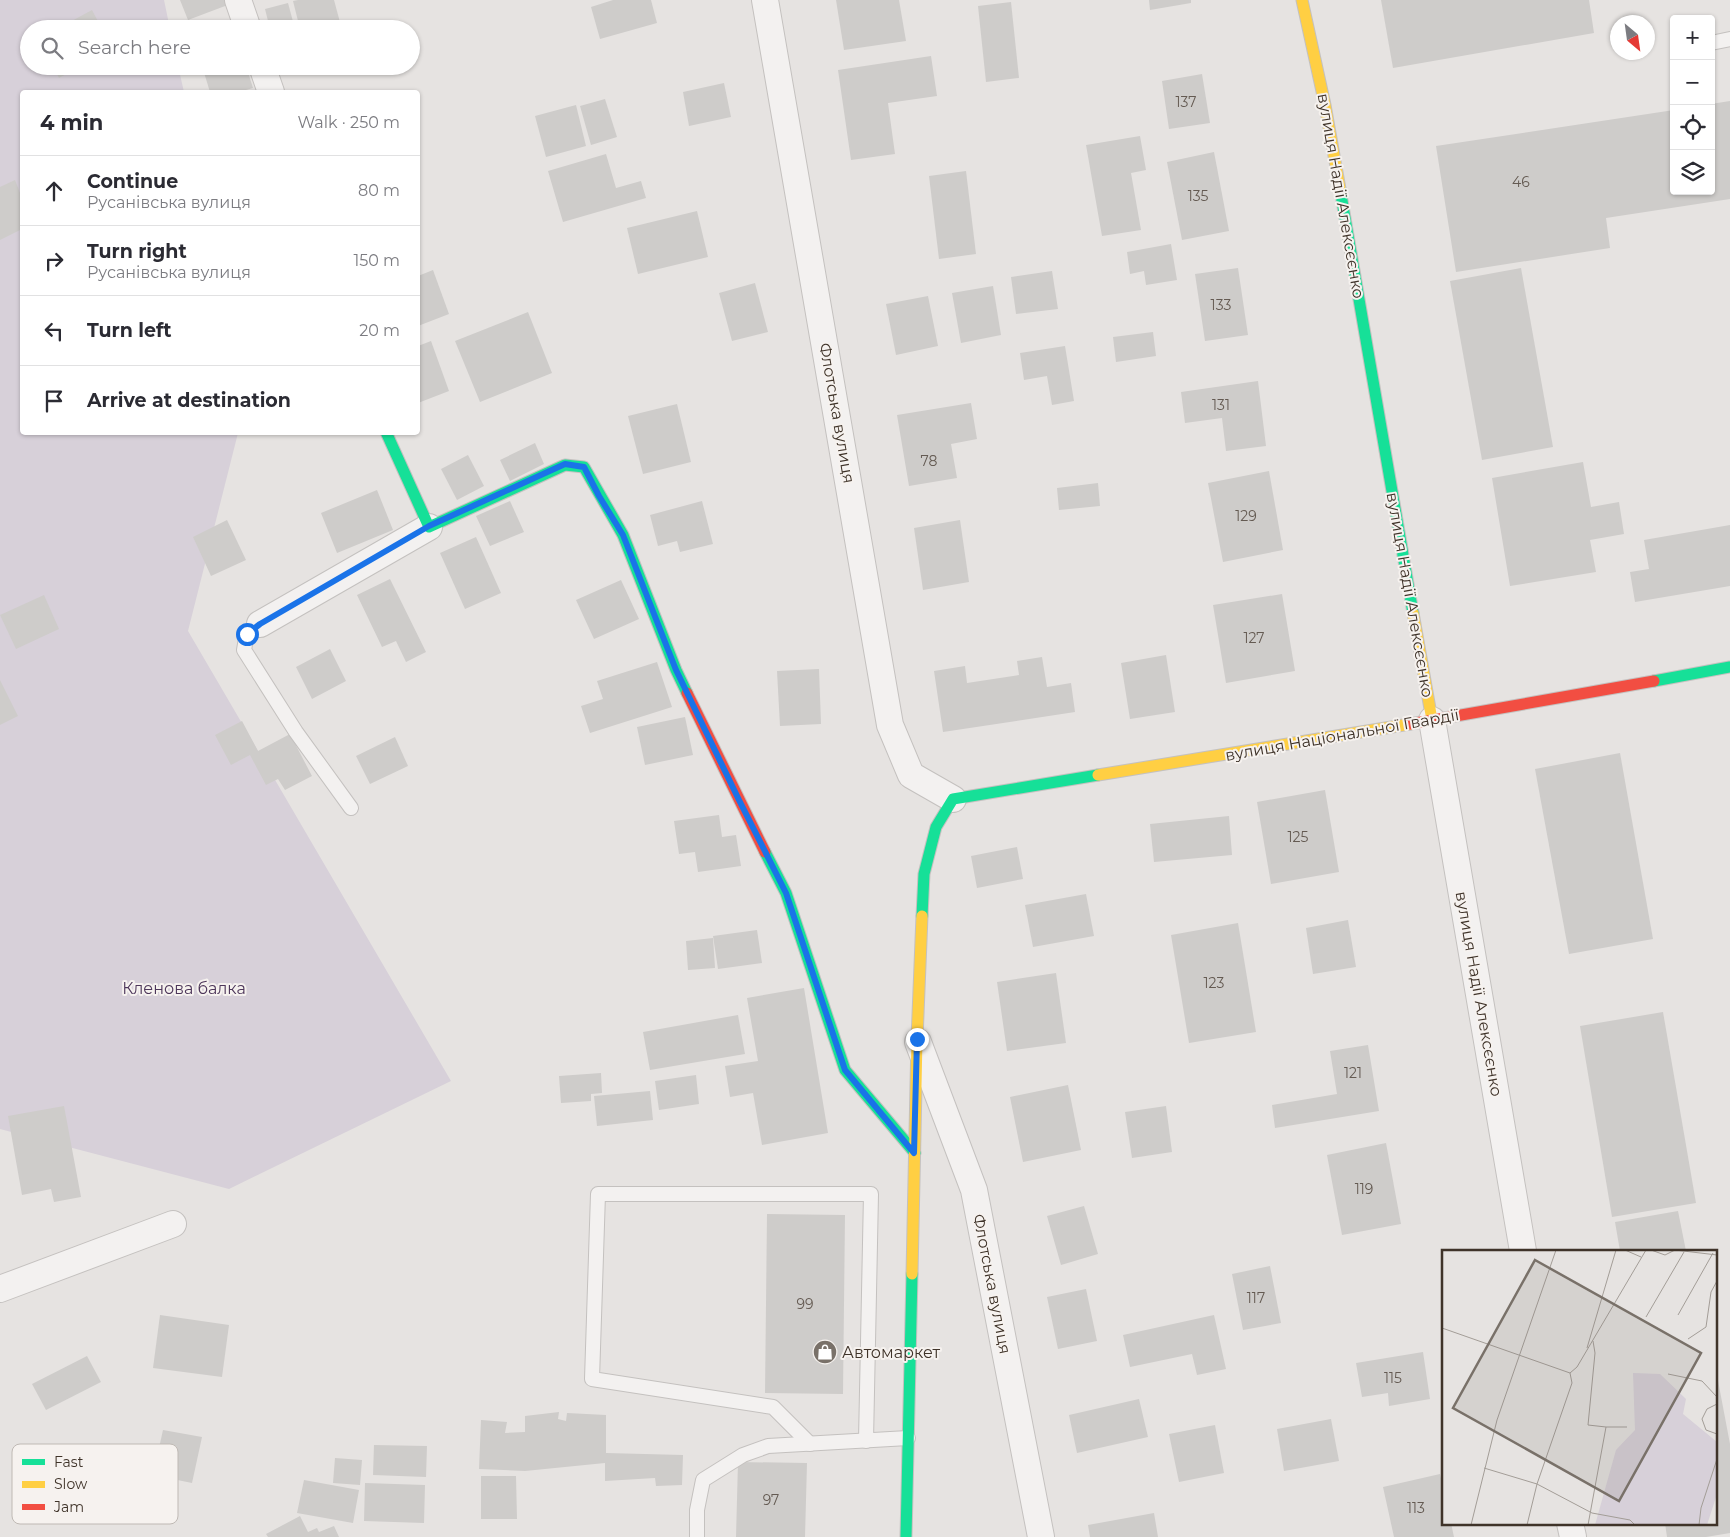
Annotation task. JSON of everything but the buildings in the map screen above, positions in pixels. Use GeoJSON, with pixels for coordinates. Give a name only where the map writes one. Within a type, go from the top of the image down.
{"type":"FeatureCollection","features":[{"type":"Feature","properties":{"kind":"street"},"geometry":{"type":"LineString","coordinates":[[238,0],[245,20]]}},
{"type":"Feature","properties":{"kind":"street","name":"Флотська вулиця"},"geometry":{"type":"LineString","coordinates":[[765,0],[890,725],[911,775],[953,799]]}},
{"type":"Feature","properties":{"kind":"street","name":"вулиця Надії Алексєєнко"},"geometry":{"type":"LineString","coordinates":[[1302,0],[1325,106],[1523,1250]]}},
{"type":"Feature","properties":{"kind":"street"},"geometry":{"type":"LineString","coordinates":[[265,75],[270,90]]}},
{"type":"Feature","properties":{"kind":"street"},"geometry":{"type":"LineString","coordinates":[[387,435],[429,526]]}},
{"type":"Feature","properties":{"kind":"street"},"geometry":{"type":"LineString","coordinates":[[260,624],[429,526],[565,464],[584,467],[623,535],[676,670],[786,893],[845,1070],[914,1153]]}},
{"type":"Feature","properties":{"kind":"street","name":"вулиця Національної Гвардії"},"geometry":{"type":"LineString","coordinates":[[953,799],[1432,720],[1730,667]]}},
{"type":"Feature","properties":{"kind":"street"},"geometry":{"type":"LineString","coordinates":[[906,1537],[917,1039],[924,874],[936,827],[953,799]]}},
{"type":"Feature","properties":{"kind":"street","name":"Флотська вулиця"},"geometry":{"type":"LineString","coordinates":[[917,1039],[974,1190],[1041,1537]]}},
{"type":"Feature","properties":{"kind":"street"},"geometry":{"type":"LineString","coordinates":[[0,1289],[173,1224]]}},
{"type":"Feature","properties":{"kind":"street"},"geometry":{"type":"LineString","coordinates":[[1570,1524],[1572,1537]]}},
{"type":"Feature","properties":{"kind":"lane"},"geometry":{"type":"LineString","coordinates":[[1715,42],[1730,39]]}},
{"type":"Feature","properties":{"kind":"lane"},"geometry":{"type":"LineString","coordinates":[[260,624],[247,634],[244,650],[296,732],[351,808]]}},
{"type":"Feature","properties":{"kind":"lane"},"geometry":{"type":"LineString","coordinates":[[810,1444],[773,1407],[592,1379],[598,1194],[871,1194],[866,1441]]}},
{"type":"Feature","properties":{"kind":"lane"},"geometry":{"type":"LineString","coordinates":[[696,1537],[697,1510],[703,1480],[743,1455],[768,1446],[908,1438]]}},
{"type":"Feature","properties":{"kind":"green space","name":"Кленова балка"},"geometry":{"type":"Polygon","coordinates":[[[0,0],[164,0],[168,20],[20,20],[20,75],[180,75],[184,90],[20,90],[20,435],[237,435],[188,631],[451,1081],[229,1189],[0,1129],[0,0]]]}},
{"type":"Feature","properties":{"kind":"traffic: fast"},"geometry":{"type":"LineString","coordinates":[[1340,189],[1413,613]]}},
{"type":"Feature","properties":{"kind":"traffic: fast"},"geometry":{"type":"LineString","coordinates":[[387,435],[429,527],[565,465],[584,467],[623,535],[676,670],[687,693]]}},
{"type":"Feature","properties":{"kind":"traffic: fast"},"geometry":{"type":"LineString","coordinates":[[1654,681],[1730,667]]}},
{"type":"Feature","properties":{"kind":"traffic: fast"},"geometry":{"type":"LineString","coordinates":[[922,916],[924,874],[936,827],[953,799],[1098,775]]}},
{"type":"Feature","properties":{"kind":"traffic: fast"},"geometry":{"type":"LineString","coordinates":[[765,852],[786,893],[845,1070],[915,1153]]}},
{"type":"Feature","properties":{"kind":"traffic: fast"},"geometry":{"type":"LineString","coordinates":[[906,1537],[912,1274]]}},
{"type":"Feature","properties":{"kind":"traffic: slow"},"geometry":{"type":"LineString","coordinates":[[1302,0],[1325,105],[1340,189]]}},
{"type":"Feature","properties":{"kind":"traffic: slow"},"geometry":{"type":"LineString","coordinates":[[1413,613],[1432,720]]}},
{"type":"Feature","properties":{"kind":"traffic: slow"},"geometry":{"type":"LineString","coordinates":[[1098,775],[1410,724]]}},
{"type":"Feature","properties":{"kind":"traffic: slow"},"geometry":{"type":"LineString","coordinates":[[912,1274],[917,1039],[922,916]]}},
{"type":"Feature","properties":{"kind":"traffic: jam"},"geometry":{"type":"LineString","coordinates":[[1410,724],[1654,681]]}},
{"type":"Feature","properties":{"kind":"traffic: jam"},"geometry":{"type":"LineString","coordinates":[[687,693],[765,852]]}},
{"type":"Feature","properties":{"kind":"place","name":"Автомаркет"},"geometry":{"type":"Point","coordinates":[825,1352]}},
{"type":"Feature","properties":{"kind":"route"},"geometry":{"type":"LineString","coordinates":[[247,634],[260,624],[429,526],[565,464],[584,467],[623,535],[676,670],[786,893],[845,1070],[914,1153],[917,1039]]}}]}
